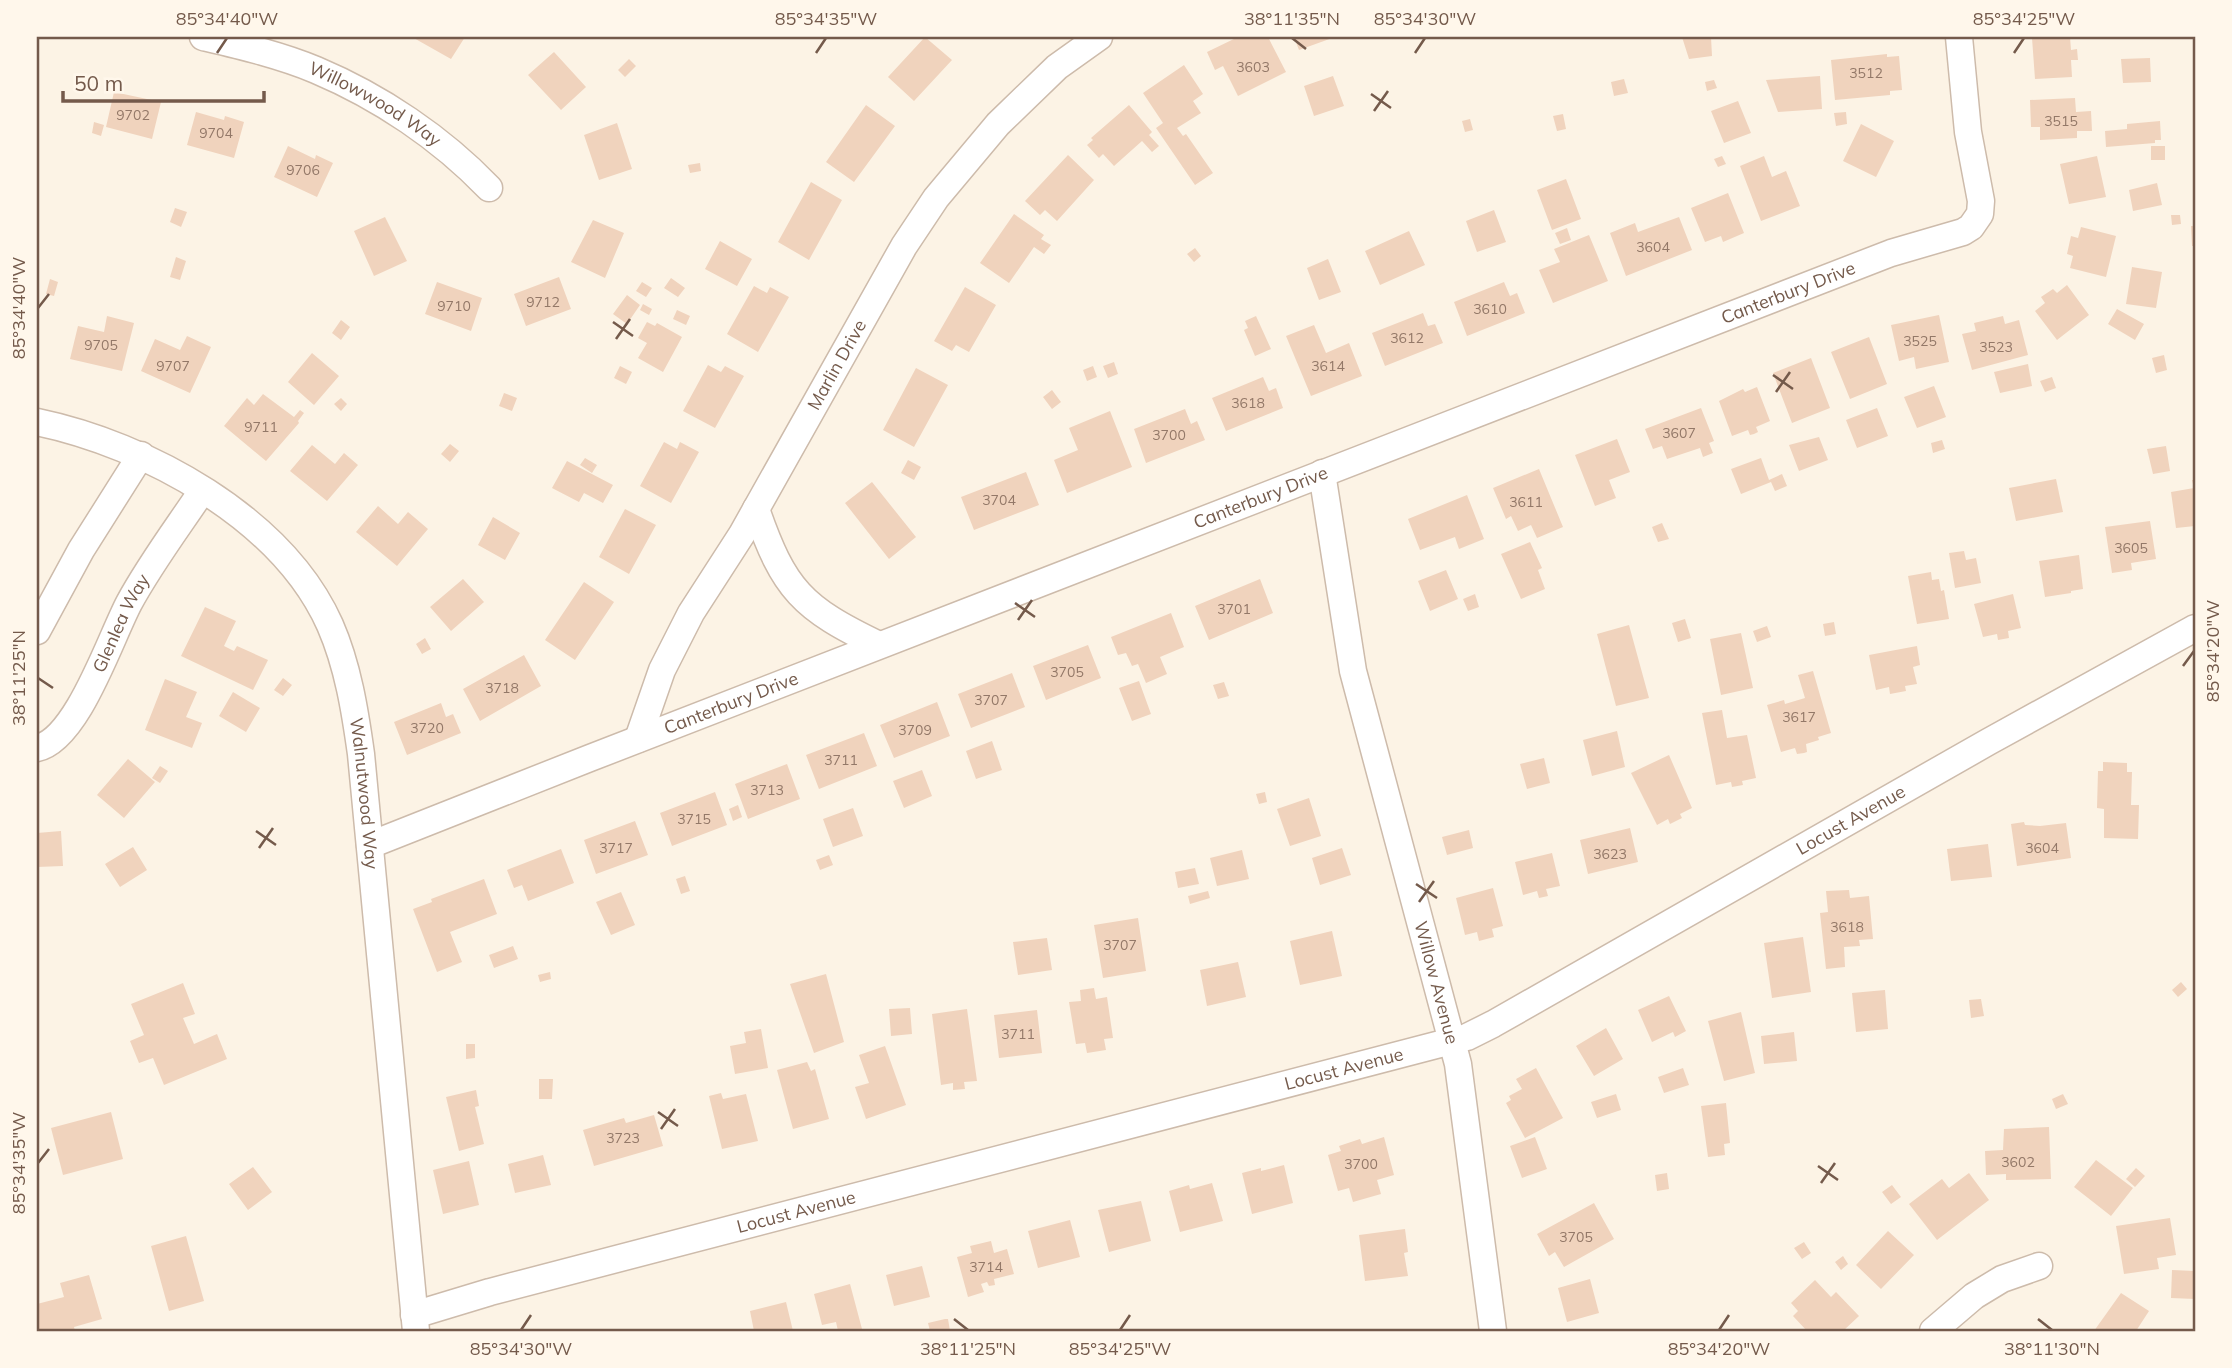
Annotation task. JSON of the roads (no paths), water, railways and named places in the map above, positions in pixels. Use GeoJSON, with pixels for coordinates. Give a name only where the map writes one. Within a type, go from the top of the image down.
{"type":"FeatureCollection","features":[{"type":"Feature","properties":{"kind":"street","name":"Willowwood Way"},"geometry":{"type":"LineString","coordinates":[[203,37],[247,47],[317,70],[398,112],[467,165],[489,188]]}},
{"type":"Feature","properties":{"kind":"street","name":"Marlin Drive"},"geometry":{"type":"LineString","coordinates":[[638,739],[662,670],[691,613],[756,509],[904,246],[936,198],[998,124],[1057,67],[1099,37]]}},
{"type":"Feature","properties":{"kind":"street","name":"Canterbury Drive"},"geometry":{"type":"LineString","coordinates":[[370,845],[1891,253],[1963,232],[1971,227],[1980,214],[1981,201],[1968,132],[1959,37]]}},
{"type":"Feature","properties":{"kind":"street","name":"Walnutwood Way"},"geometry":{"type":"LineString","coordinates":[[37,422],[75,430],[141,455],[177,474],[245,519],[293,565],[330,624],[343,659],[355,710],[415,1323]]}},
{"type":"Feature","properties":{"kind":"street"},"geometry":{"type":"LineString","coordinates":[[37,631],[81,550],[141,455]]}},
{"type":"Feature","properties":{"kind":"street","name":"Willow Avenue"},"geometry":{"type":"LineString","coordinates":[[1322,473],[1353,671],[1454,1041],[1493,1331]]}},
{"type":"Feature","properties":{"kind":"street","name":"Glenlea Way"},"geometry":{"type":"LineString","coordinates":[[37,748],[53,742],[65,729],[83,700],[130,602],[202,491]]}},
{"type":"Feature","properties":{"kind":"street"},"geometry":{"type":"LineString","coordinates":[[756,509],[775,559],[789,583],[809,605],[837,625],[879,645]]}},
{"type":"Feature","properties":{"kind":"street","name":"Locust Avenue"},"geometry":{"type":"LineString","coordinates":[[415,1323],[490,1292],[1454,1041],[1493,1024],[1988,742],[2195,628]]}},
{"type":"Feature","properties":{"kind":"street"},"geometry":{"type":"LineString","coordinates":[[1933,1331],[1974,1296],[2002,1279],[2039,1266]]}}]}
